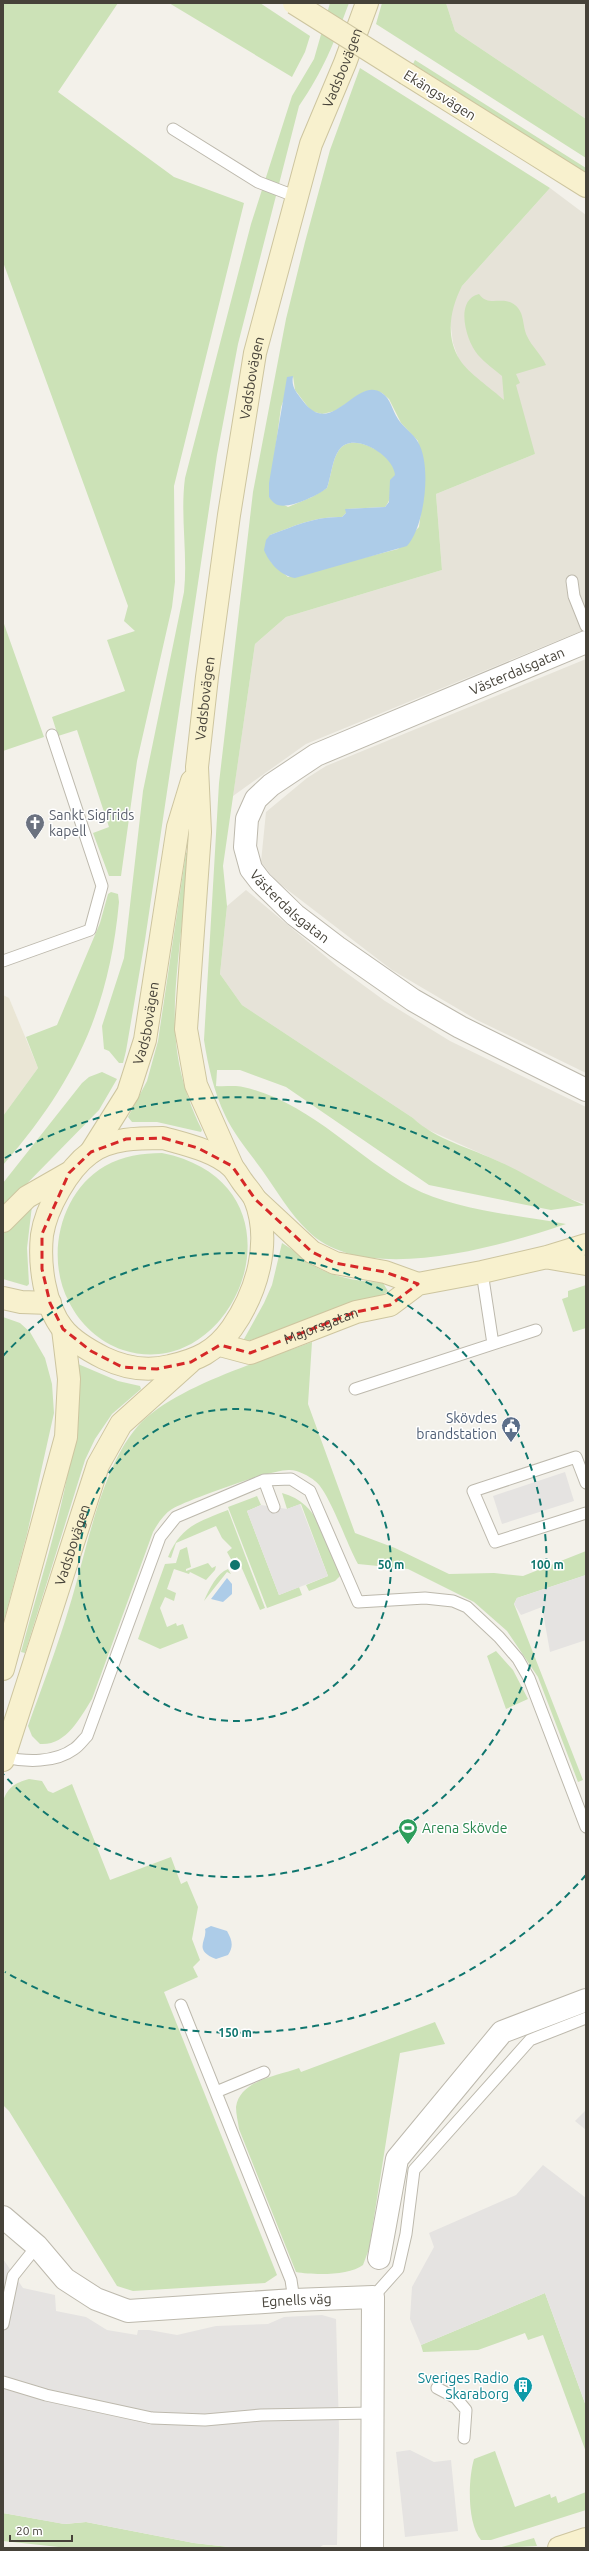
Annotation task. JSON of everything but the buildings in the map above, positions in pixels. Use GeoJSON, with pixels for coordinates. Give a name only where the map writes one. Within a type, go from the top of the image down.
{"type":"FeatureCollection","features":[{"type":"Feature","properties":{"kind":"main road","name":"Ekängsvägen"},"geometry":{"type":"LineString","coordinates":[[294,3],[586,186]]}},
{"type":"Feature","properties":{"kind":"main road","name":"Vadsbovägen"},"geometry":{"type":"LineString","coordinates":[[255,1199],[232,1166],[196,1085],[186,1029],[200,832],[197,767],[229,515],[255,353],[311,144],[345,63],[367,3]]}},
{"type":"Feature","properties":{"kind":"main road","name":"Vadsbovägen"},"geometry":{"type":"LineString","coordinates":[[91,1152],[128,1093],[145,1040],[178,827],[197,767]]}},
{"type":"Feature","properties":{"kind":"main road"},"geometry":{"type":"LineString","coordinates":[[3,1221],[27,1197],[69,1173],[91,1152],[126,1139],[163,1138],[198,1148],[232,1166]]}},
{"type":"Feature","properties":{"kind":"main road"},"geometry":{"type":"LineString","coordinates":[[3,1669],[66,1436],[69,1378],[63,1329],[50,1303],[42,1269],[42,1234],[52,1206],[69,1173]]}},
{"type":"Feature","properties":{"kind":"main road"},"geometry":{"type":"LineString","coordinates":[[255,1199],[312,1252],[335,1263],[385,1272],[418,1284]]}},
{"type":"Feature","properties":{"kind":"main road"},"geometry":{"type":"LineString","coordinates":[[63,1329],[91,1351],[122,1366],[157,1369],[190,1362],[220,1345],[242,1314],[258,1277],[263,1238],[255,1199]]}},
{"type":"Feature","properties":{"kind":"main road","name":"Majorsgatan"},"geometry":{"type":"LineString","coordinates":[[220,1345],[250,1353],[356,1312],[390,1305],[418,1284],[482,1272],[547,1257],[586,1245]]}},
{"type":"Feature","properties":{"kind":"main road"},"geometry":{"type":"LineString","coordinates":[[547,1257],[586,1264]]}},
{"type":"Feature","properties":{"kind":"main road"},"geometry":{"type":"LineString","coordinates":[[3,1298],[21,1302],[50,1303]]}},
{"type":"Feature","properties":{"kind":"main road","name":"Vadsbovägen"},"geometry":{"type":"LineString","coordinates":[[3,1758],[98,1465],[121,1424],[190,1362]]}},
{"type":"Feature","properties":{"kind":"main road"},"geometry":{"type":"LineString","coordinates":[[558,2548],[586,2538]]}},
{"type":"Feature","properties":{"kind":"street","name":"Västerdalsgatan"},"geometry":{"type":"LineString","coordinates":[[586,642],[316,756],[271,786],[256,799],[247,819],[245,847],[250,869],[261,882],[295,915],[337,947],[413,1000],[460,1027],[586,1090]]}},
{"type":"Feature","properties":{"kind":"street"},"geometry":{"type":"LineString","coordinates":[[379,2258],[397,2159],[469,2070],[502,2032],[586,2000]]}},
{"type":"Feature","properties":{"kind":"street","name":"Egnells väg"},"geometry":{"type":"LineString","coordinates":[[3,2217],[37,2246],[65,2279],[96,2299],[128,2311],[294,2300],[373,2297]]}},
{"type":"Feature","properties":{"kind":"street"},"geometry":{"type":"LineString","coordinates":[[372,2548],[373,2297]]}},
{"type":"Feature","properties":{"kind":"lane"},"geometry":{"type":"LineString","coordinates":[[173,129],[258,182],[297,197]]}},
{"type":"Feature","properties":{"kind":"lane"},"geometry":{"type":"LineString","coordinates":[[572,581],[574,596],[586,626]]}},
{"type":"Feature","properties":{"kind":"lane"},"geometry":{"type":"LineString","coordinates":[[3,961],[90,930],[102,886],[52,734]]}},
{"type":"Feature","properties":{"kind":"lane"},"geometry":{"type":"LineString","coordinates":[[482,1272],[493,1344]]}},
{"type":"Feature","properties":{"kind":"lane"},"geometry":{"type":"LineString","coordinates":[[355,1389],[536,1330]]}},
{"type":"Feature","properties":{"kind":"lane"},"geometry":{"type":"LineString","coordinates":[[586,1483],[576,1457],[473,1491],[496,1542],[586,1513]]}},
{"type":"Feature","properties":{"kind":"lane"},"geometry":{"type":"LineString","coordinates":[[3,1758],[17,1760],[53,1759],[75,1749],[88,1736],[160,1537],[176,1517],[264,1480],[291,1479],[310,1491],[358,1602],[425,1598],[453,1601],[468,1607],[508,1646],[525,1672],[540,1702],[586,1826]]}},
{"type":"Feature","properties":{"kind":"lane"},"geometry":{"type":"LineString","coordinates":[[264,1480],[274,1507]]}},
{"type":"Feature","properties":{"kind":"lane"},"geometry":{"type":"LineString","coordinates":[[181,2005],[291,2280],[294,2300]]}},
{"type":"Feature","properties":{"kind":"lane"},"geometry":{"type":"LineString","coordinates":[[373,2297],[398,2269],[406,2234],[414,2170],[530,2040],[586,2018]]}},
{"type":"Feature","properties":{"kind":"lane"},"geometry":{"type":"LineString","coordinates":[[216,2092],[264,2072]]}},
{"type":"Feature","properties":{"kind":"lane"},"geometry":{"type":"LineString","coordinates":[[3,2324],[13,2276],[37,2246]]}},
{"type":"Feature","properties":{"kind":"lane"},"geometry":{"type":"LineString","coordinates":[[3,2382],[46,2395],[152,2418],[205,2420],[261,2415],[372,2413]]}},
{"type":"Feature","properties":{"kind":"lane"},"geometry":{"type":"LineString","coordinates":[[437,2388],[456,2398],[466,2410],[464,2438]]}},
{"type":"Feature","properties":{"kind":"highlighted area"},"geometry":{"type":"Polygon","coordinates":[[[163,1138],[198,1148],[232,1166],[255,1199],[312,1252],[335,1263],[385,1272],[418,1284],[390,1305],[356,1312],[250,1353],[220,1345],[191,1362],[157,1369],[122,1367],[91,1351],[63,1329],[50,1303],[42,1269],[42,1234],[69,1173],[91,1152],[126,1139],[163,1138]]]}},
{"type":"Feature","properties":{"kind":"shaded area"},"geometry":{"type":"Polygon","coordinates":[[[446,3],[586,3],[586,119],[455,31],[446,3]]]}},
{"type":"Feature","properties":{"kind":"shaded area"},"geometry":{"type":"Polygon","coordinates":[[[550,188],[586,215],[586,629],[306,744],[233,796],[255,644],[286,617],[442,570],[436,494],[535,454],[460,363],[453,343],[450,320],[454,301],[462,286],[550,188]]]}},
{"type":"Feature","properties":{"kind":"shaded area"},"geometry":{"type":"Polygon","coordinates":[[[586,659],[586,1073],[477,1020],[392,970],[276,881],[261,862],[266,812],[307,778],[326,766],[586,659]]]}},
{"type":"Feature","properties":{"kind":"shaded area"},"geometry":{"type":"Polygon","coordinates":[[[246,890],[337,966],[385,1001],[450,1041],[586,1107],[586,1204],[562,1196],[502,1163],[424,1128],[413,1118],[242,1005],[220,974],[227,906],[246,890]]]}},
{"type":"Feature","properties":{"kind":"shaded area"},"geometry":{"type":"Polygon","coordinates":[[[3,995],[9,998],[38,1068],[3,1116],[3,995]]]}},
{"type":"Feature","properties":{"kind":"shaded area"},"geometry":{"type":"Polygon","coordinates":[[[565,1472],[574,1501],[502,1524],[493,1496],[565,1472]]]}},
{"type":"Feature","properties":{"kind":"shaded area"},"geometry":{"type":"Polygon","coordinates":[[[300,1504],[328,1576],[279,1595],[247,1511],[261,1505],[287,1509],[300,1504]]]}},
{"type":"Feature","properties":{"kind":"shaded area"},"geometry":{"type":"Polygon","coordinates":[[[586,1575],[586,1640],[550,1652],[542,1607],[521,1615],[514,1604],[517,1598],[586,1575]]]}},
{"type":"Feature","properties":{"kind":"shaded area"},"geometry":{"type":"Polygon","coordinates":[[[586,2110],[586,2130],[575,2121],[586,2110]]]}},
{"type":"Feature","properties":{"kind":"shaded area"},"geometry":{"type":"Polygon","coordinates":[[[543,2165],[586,2198],[586,2406],[545,2293],[421,2345],[410,2319],[412,2287],[434,2247],[429,2233],[516,2195],[543,2165]]]}},
{"type":"Feature","properties":{"kind":"shaded area"},"geometry":{"type":"Polygon","coordinates":[[[3,2259],[23,2288],[55,2295],[56,2311],[86,2317],[107,2330],[137,2335],[138,2330],[149,2330],[177,2335],[216,2326],[268,2324],[284,2317],[322,2315],[336,2319],[339,2429],[337,2545],[323,2545],[319,2548],[238,2548],[194,2543],[86,2522],[64,2524],[3,2513],[3,2259]]]}},
{"type":"Feature","properties":{"kind":"shaded area"},"geometry":{"type":"Polygon","coordinates":[[[410,2450],[434,2462],[451,2460],[458,2531],[405,2537],[396,2452],[410,2450]]]}},
{"type":"Feature","properties":{"kind":"green space"},"geometry":{"type":"Polygon","coordinates":[[[3,3],[118,3],[58,92],[174,177],[244,203],[174,486],[175,582],[172,607],[137,761],[121,876],[109,876],[93,833],[109,827],[77,730],[58,736],[52,717],[125,691],[107,640],[135,631],[124,621],[128,606],[3,262],[3,3]]]}},
{"type":"Feature","properties":{"kind":"green space"},"geometry":{"type":"Polygon","coordinates":[[[169,3],[260,3],[310,36],[305,52],[292,77],[169,3]]]}},
{"type":"Feature","properties":{"kind":"green space"},"geometry":{"type":"Polygon","coordinates":[[[330,3],[349,3],[315,81],[299,106],[238,344],[217,455],[145,940],[126,1051],[123,1063],[119,1063],[109,1051],[104,1049],[102,1026],[124,958],[143,791],[184,592],[185,564],[183,506],[185,478],[251,224],[292,96],[314,59],[330,3]]]}},
{"type":"Feature","properties":{"kind":"green space"},"geometry":{"type":"Polygon","coordinates":[[[382,3],[446,3],[455,31],[586,119],[586,158],[376,24],[382,3]]]}},
{"type":"Feature","properties":{"kind":"green space"},"geometry":{"type":"Polygon","coordinates":[[[415,60],[586,168],[586,173],[413,64],[415,60]]]}},
{"type":"Feature","properties":{"kind":"green space"},"geometry":{"type":"Polygon","coordinates":[[[360,68],[550,188],[462,286],[452,313],[451,323],[452,342],[460,360],[474,375],[504,400],[502,376],[481,358],[474,349],[466,331],[465,312],[467,304],[471,298],[479,294],[487,300],[510,302],[518,308],[522,315],[525,332],[531,344],[542,357],[546,365],[516,374],[520,383],[516,385],[535,454],[436,494],[442,570],[286,617],[255,644],[223,866],[227,906],[220,974],[242,1005],[432,1132],[511,1167],[584,1205],[551,1210],[429,1185],[286,1087],[240,1070],[217,1070],[216,1086],[243,1087],[267,1094],[289,1104],[310,1117],[390,1174],[411,1187],[428,1195],[486,1211],[566,1224],[539,1233],[471,1251],[434,1257],[397,1259],[363,1257],[332,1248],[308,1231],[289,1210],[262,1170],[237,1137],[221,1106],[210,1069],[204,1040],[219,783],[253,492],[286,319],[330,150],[360,68]],[[293,376],[281,407],[269,497],[288,507],[312,497],[327,488],[333,464],[339,450],[345,445],[352,443],[360,443],[377,450],[390,461],[396,471],[390,498],[385,507],[346,509],[346,513],[342,517],[314,520],[270,535],[271,562],[288,577],[398,549],[419,527],[425,480],[418,441],[401,423],[389,399],[382,393],[373,390],[364,392],[335,411],[322,414],[311,411],[295,390],[293,376]]]}},
{"type":"Feature","properties":{"kind":"green space"},"geometry":{"type":"Polygon","coordinates":[[[3,621],[44,737],[3,751],[3,621]]]}},
{"type":"Feature","properties":{"kind":"green space"},"geometry":{"type":"Polygon","coordinates":[[[188,852],[177,970],[175,1023],[181,1074],[202,1130],[201,1132],[157,1122],[132,1122],[128,1117],[147,1081],[158,1041],[186,853],[188,852]]]}},
{"type":"Feature","properties":{"kind":"green space"},"geometry":{"type":"Polygon","coordinates":[[[111,892],[118,894],[119,902],[114,941],[107,977],[97,1011],[84,1044],[50,1105],[3,1165],[3,1116],[38,1068],[26,1037],[57,1025],[100,923],[108,894],[111,892]]]}},
{"type":"Feature","properties":{"kind":"green space"},"geometry":{"type":"Polygon","coordinates":[[[102,1072],[117,1079],[99,1110],[3,1208],[3,1183],[82,1083],[89,1077],[102,1072]]]}},
{"type":"Feature","properties":{"kind":"green space"},"geometry":{"type":"Polygon","coordinates":[[[162,1153],[209,1172],[237,1202],[247,1239],[243,1277],[226,1312],[199,1339],[164,1353],[123,1350],[114,1347],[98,1337],[85,1325],[73,1310],[62,1284],[58,1265],[58,1246],[61,1227],[77,1192],[90,1177],[105,1166],[133,1156],[162,1153]]]}},
{"type":"Feature","properties":{"kind":"green space"},"geometry":{"type":"Polygon","coordinates":[[[32,1206],[27,1248],[29,1284],[27,1286],[3,1279],[3,1234],[32,1206]]]}},
{"type":"Feature","properties":{"kind":"green space"},"geometry":{"type":"Polygon","coordinates":[[[282,1243],[312,1265],[320,1269],[347,1278],[383,1283],[388,1291],[383,1295],[245,1342],[244,1339],[272,1285],[282,1243]]]}},
{"type":"Feature","properties":{"kind":"green space"},"geometry":{"type":"Polygon","coordinates":[[[586,1285],[586,1328],[573,1332],[562,1299],[568,1297],[568,1291],[586,1285]]]}},
{"type":"Feature","properties":{"kind":"green space"},"geometry":{"type":"Polygon","coordinates":[[[3,1317],[20,1323],[30,1332],[45,1358],[52,1384],[54,1413],[27,1534],[3,1624],[3,1317]]]}},
{"type":"Feature","properties":{"kind":"green space"},"geometry":{"type":"Polygon","coordinates":[[[312,1342],[308,1404],[355,1533],[395,1548],[449,1574],[494,1573],[523,1576],[586,1551],[586,1575],[517,1598],[514,1604],[583,1780],[578,1782],[538,1677],[507,1631],[474,1602],[408,1569],[358,1564],[332,1507],[320,1487],[307,1475],[290,1470],[267,1474],[231,1485],[181,1505],[166,1513],[153,1532],[92,1699],[77,1722],[65,1736],[49,1743],[40,1744],[32,1736],[28,1726],[64,1623],[98,1506],[118,1455],[131,1434],[147,1417],[163,1405],[203,1383],[312,1342]]]}},
{"type":"Feature","properties":{"kind":"green space"},"geometry":{"type":"Polygon","coordinates":[[[78,1364],[118,1381],[140,1386],[141,1389],[112,1414],[95,1439],[85,1460],[25,1653],[21,1652],[51,1545],[68,1473],[74,1437],[78,1364]]]}},
{"type":"Feature","properties":{"kind":"green space"},"geometry":{"type":"Polygon","coordinates":[[[282,1493],[295,1498],[314,1515],[326,1538],[340,1576],[335,1581],[309,1591],[306,1585],[328,1576],[301,1504],[287,1509],[282,1493]]]}},
{"type":"Feature","properties":{"kind":"green space"},"geometry":{"type":"Polygon","coordinates":[[[257,1496],[261,1505],[247,1511],[279,1595],[299,1587],[302,1595],[267,1608],[228,1507],[257,1496]]]}},
{"type":"Feature","properties":{"kind":"green space"},"geometry":{"type":"Polygon","coordinates":[[[228,1510],[265,1608],[260,1610],[237,1557],[232,1561],[227,1552],[232,1548],[222,1538],[216,1526],[176,1543],[171,1558],[168,1557],[173,1547],[179,1538],[192,1526],[228,1510]]]}},
{"type":"Feature","properties":{"kind":"green space"},"geometry":{"type":"Polygon","coordinates":[[[187,1547],[191,1567],[186,1569],[186,1571],[208,1563],[212,1568],[216,1566],[215,1570],[206,1580],[190,1572],[189,1574],[174,1569],[167,1589],[176,1593],[174,1601],[165,1597],[160,1608],[167,1627],[176,1623],[177,1626],[183,1624],[188,1638],[160,1649],[138,1639],[165,1564],[176,1563],[180,1550],[187,1547]]]}},
{"type":"Feature","properties":{"kind":"green space"},"geometry":{"type":"Polygon","coordinates":[[[228,1569],[231,1574],[227,1572],[204,1601],[220,1574],[228,1569]]]}},
{"type":"Feature","properties":{"kind":"green space"},"geometry":{"type":"Polygon","coordinates":[[[496,1651],[513,1670],[528,1699],[506,1709],[487,1656],[496,1651]]]}},
{"type":"Feature","properties":{"kind":"green space"},"geometry":{"type":"Polygon","coordinates":[[[29,1779],[42,1781],[48,1791],[53,1793],[72,1784],[110,1880],[171,1857],[181,1884],[187,1881],[198,1907],[192,1939],[200,1960],[193,1967],[198,1977],[164,1992],[277,2275],[265,2283],[133,2291],[117,2286],[9,2111],[3,2105],[3,1801],[7,1792],[13,1786],[29,1779]]]}},
{"type":"Feature","properties":{"kind":"green space"},"geometry":{"type":"Polygon","coordinates":[[[435,2022],[445,2044],[400,2053],[369,2249],[363,2265],[357,2269],[331,2274],[296,2272],[239,2129],[236,2107],[239,2098],[244,2091],[261,2080],[299,2068],[301,2072],[435,2022]]]}},
{"type":"Feature","properties":{"kind":"green space"},"geometry":{"type":"Polygon","coordinates":[[[545,2293],[586,2406],[586,2452],[543,2335],[528,2340],[525,2333],[478,2350],[423,2352],[421,2345],[545,2293]]]}},
{"type":"Feature","properties":{"kind":"green space"},"geometry":{"type":"Polygon","coordinates":[[[495,2451],[515,2507],[550,2494],[551,2498],[556,2496],[558,2503],[586,2492],[586,2510],[491,2540],[481,2540],[476,2532],[471,2512],[470,2489],[472,2468],[474,2459],[495,2451]]]}},
{"type":"Feature","properties":{"kind":"green space"},"geometry":{"type":"Polygon","coordinates":[[[3,2513],[65,2524],[86,2522],[194,2543],[238,2548],[68,2548],[3,2541],[3,2513]]]}},
{"type":"Feature","properties":{"kind":"green space"},"geometry":{"type":"Polygon","coordinates":[[[534,2538],[537,2546],[498,2548],[534,2538]]]}},
{"type":"Feature","properties":{"kind":"water"},"geometry":{"type":"Polygon","coordinates":[[[293,376],[293,386],[303,401],[314,411],[324,414],[334,411],[363,392],[372,390],[382,393],[389,401],[400,422],[416,439],[422,452],[425,465],[424,495],[418,525],[407,546],[295,578],[280,572],[269,560],[264,550],[266,540],[270,535],[314,520],[342,517],[346,513],[345,509],[385,507],[389,502],[390,480],[395,475],[393,467],[380,453],[362,444],[353,443],[345,445],[339,450],[333,464],[327,488],[317,495],[289,505],[283,506],[273,502],[269,497],[269,483],[287,377],[293,376]]]}},
{"type":"Feature","properties":{"kind":"water"},"geometry":{"type":"Polygon","coordinates":[[[227,1578],[232,1584],[232,1594],[223,1602],[211,1599],[227,1578]]]}},
{"type":"Feature","properties":{"kind":"water"},"geometry":{"type":"Polygon","coordinates":[[[211,1926],[227,1931],[232,1943],[228,1955],[216,1959],[209,1956],[205,1952],[203,1945],[205,1929],[211,1926]]]}},
{"type":"Feature","properties":{"kind":"place","name":"Sankt Sigfrids kapell"},"geometry":{"type":"Point","coordinates":[35,840]}},
{"type":"Feature","properties":{"kind":"place","name":"Skövdes brandstation"},"geometry":{"type":"Point","coordinates":[511,1443]}},
{"type":"Feature","properties":{"kind":"place","name":"Arena Skövde"},"geometry":{"type":"Point","coordinates":[408,1845]}},
{"type":"Feature","properties":{"kind":"place","name":"Sveriges Radio Skaraborg"},"geometry":{"type":"Point","coordinates":[523,2403]}}]}
